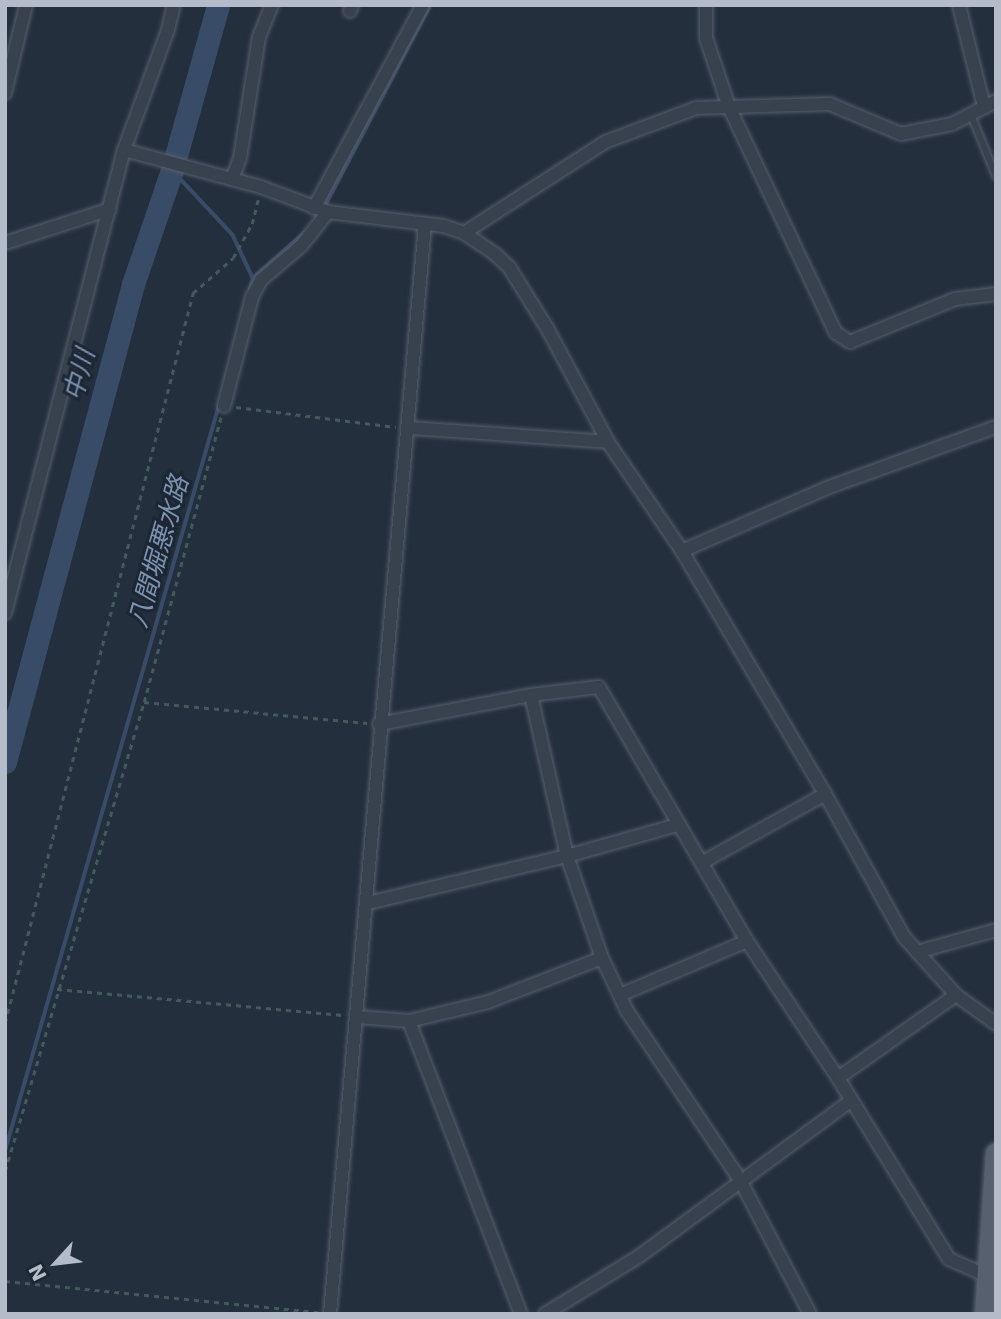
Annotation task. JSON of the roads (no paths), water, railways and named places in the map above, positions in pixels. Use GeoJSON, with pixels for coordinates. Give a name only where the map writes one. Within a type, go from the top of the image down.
{"type":"FeatureCollection","features":[{"type":"Feature","properties":{"kind":"main road"},"geometry":{"type":"LineString","coordinates":[[985,1314],[991,1278],[996,1153]]}},
{"type":"Feature","properties":{"kind":"street"},"geometry":{"type":"LineString","coordinates":[[5,93],[26,5]]}},
{"type":"Feature","properties":{"kind":"street"},"geometry":{"type":"LineString","coordinates":[[5,613],[124,150],[168,30],[174,5]]}},
{"type":"Feature","properties":{"kind":"street"},"geometry":{"type":"LineString","coordinates":[[232,179],[240,158],[259,37],[272,5]]}},
{"type":"Feature","properties":{"kind":"street"},"geometry":{"type":"LineString","coordinates":[[314,208],[422,5]]}},
{"type":"Feature","properties":{"kind":"street"},"geometry":{"type":"LineString","coordinates":[[706,5],[706,38],[729,107],[836,333],[850,342],[955,299],[996,294]]}},
{"type":"Feature","properties":{"kind":"street"},"geometry":{"type":"LineString","coordinates":[[464,233],[605,142],[696,108],[830,104],[901,134],[952,124],[971,116],[990,104],[960,5]]}},
{"type":"Feature","properties":{"kind":"street"},"geometry":{"type":"LineString","coordinates":[[124,150],[261,187],[328,212],[425,224],[464,233],[494,253],[509,267],[547,328],[608,442],[682,551],[825,794],[904,937],[956,995],[996,1024]]}},
{"type":"Feature","properties":{"kind":"street"},"geometry":{"type":"LineString","coordinates":[[5,243],[110,209]]}},
{"type":"Feature","properties":{"kind":"street"},"geometry":{"type":"LineString","coordinates":[[224,405],[252,297],[261,280],[301,246],[328,212]]}},
{"type":"Feature","properties":{"kind":"street"},"geometry":{"type":"LineString","coordinates":[[330,1313],[368,903],[379,724],[409,428],[425,224]]}},
{"type":"Feature","properties":{"kind":"street"},"geometry":{"type":"LineString","coordinates":[[682,551],[829,487],[996,427]]}},
{"type":"Feature","properties":{"kind":"street"},"geometry":{"type":"LineString","coordinates":[[409,428],[608,442]]}},
{"type":"Feature","properties":{"kind":"street"},"geometry":{"type":"LineString","coordinates":[[379,724],[531,695],[599,687],[677,825],[704,862],[747,941],[838,1078],[949,1259],[991,1278]]}},
{"type":"Feature","properties":{"kind":"street"},"geometry":{"type":"LineString","coordinates":[[531,695],[567,856],[602,958],[620,995],[740,1180],[810,1314]]}},
{"type":"Feature","properties":{"kind":"street"},"geometry":{"type":"LineString","coordinates":[[704,862],[825,794]]}},
{"type":"Feature","properties":{"kind":"street"},"geometry":{"type":"LineString","coordinates":[[368,903],[567,856],[677,825]]}},
{"type":"Feature","properties":{"kind":"street"},"geometry":{"type":"LineString","coordinates":[[917,952],[996,930]]}},
{"type":"Feature","properties":{"kind":"street"},"geometry":{"type":"LineString","coordinates":[[620,995],[747,941]]}},
{"type":"Feature","properties":{"kind":"street"},"geometry":{"type":"LineString","coordinates":[[358,1017],[409,1021],[488,1002],[602,958]]}},
{"type":"Feature","properties":{"kind":"street"},"geometry":{"type":"LineString","coordinates":[[838,1078],[956,995]]}},
{"type":"Feature","properties":{"kind":"street"},"geometry":{"type":"LineString","coordinates":[[409,1021],[521,1314]]}},
{"type":"Feature","properties":{"kind":"street"},"geometry":{"type":"LineString","coordinates":[[545,1314],[625,1266],[850,1101]]}},
{"type":"Feature","properties":{"kind":"lane"},"geometry":{"type":"LineString","coordinates":[[971,116],[996,176]]}},
{"type":"Feature","properties":{"kind":"waterway","name":"中川"},"geometry":{"type":"LineString","coordinates":[[5,762],[133,284],[172,170],[218,5]]}},
{"type":"Feature","properties":{"kind":"waterway","name":"八間堀悪水路"},"geometry":{"type":"LineString","coordinates":[[324,208],[430,5]]}},
{"type":"Feature","properties":{"kind":"waterway"},"geometry":{"type":"LineString","coordinates":[[172,170],[233,235],[253,278]]}},
{"type":"Feature","properties":{"kind":"waterway","name":"八間堀悪水路"},"geometry":{"type":"LineString","coordinates":[[250,289],[253,278],[304,233]]}},
{"type":"Feature","properties":{"kind":"waterway","name":"八間堀悪水路"},"geometry":{"type":"LineString","coordinates":[[5,1151],[219,405]]}}]}
